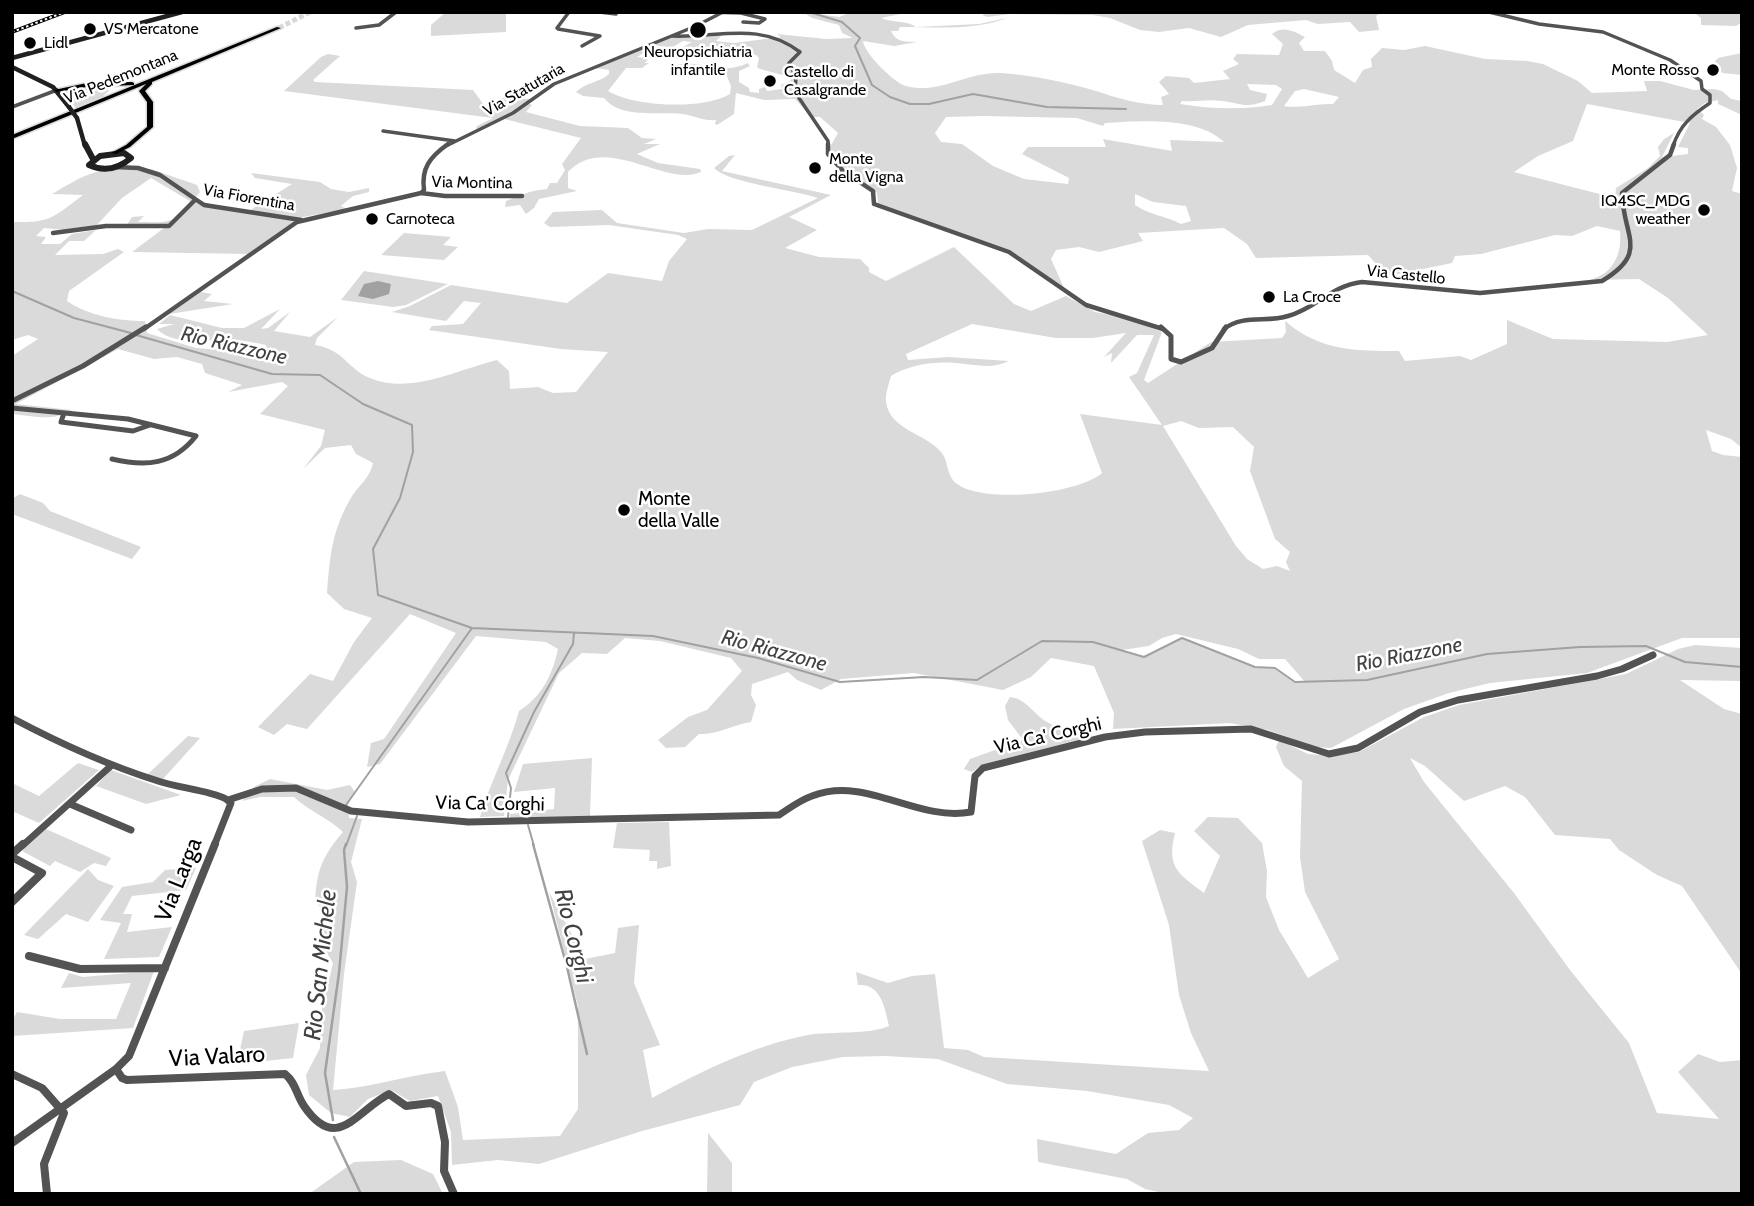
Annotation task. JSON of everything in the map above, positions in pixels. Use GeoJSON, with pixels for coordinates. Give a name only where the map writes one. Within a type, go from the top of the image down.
{"type":"FeatureCollection","features":[{"type":"Feature","properties":{"kind":"main road","name":"Via Pedemontana"},"geometry":{"type":"LineString","coordinates":[[12,137],[279,27]]}},
{"type":"Feature","properties":{"kind":"main road"},"geometry":{"type":"LineString","coordinates":[[56,90],[141,82],[192,64]]}},
{"type":"Feature","properties":{"kind":"main road"},"geometry":{"type":"LineString","coordinates":[[110,153],[127,150],[150,127],[148,99],[142,92],[145,86],[192,64]]}},
{"type":"Feature","properties":{"kind":"main road"},"geometry":{"type":"LineString","coordinates":[[56,119],[107,96],[111,90],[101,85]]}},
{"type":"Feature","properties":{"kind":"main road"},"geometry":{"type":"LineString","coordinates":[[56,90],[79,86]]}},
{"type":"Feature","properties":{"kind":"main road"},"geometry":{"type":"LineString","coordinates":[[56,119],[114,98],[132,96],[148,99]]}},
{"type":"Feature","properties":{"kind":"street"},"geometry":{"type":"LineString","coordinates":[[14,57],[182,12]]}},
{"type":"Feature","properties":{"kind":"street"},"geometry":{"type":"LineString","coordinates":[[356,28],[378,26],[396,12]]}},
{"type":"Feature","properties":{"kind":"street"},"geometry":{"type":"LineString","coordinates":[[569,12],[557,28],[600,36],[582,46]]}},
{"type":"Feature","properties":{"kind":"street"},"geometry":{"type":"LineString","coordinates":[[599,12],[616,13]]}},
{"type":"Feature","properties":{"kind":"street"},"geometry":{"type":"LineString","coordinates":[[707,12],[741,13],[765,19],[759,23],[743,22]]}},
{"type":"Feature","properties":{"kind":"street","name":"Via Castello"},"geometry":{"type":"LineString","coordinates":[[672,36],[762,32],[781,37],[800,52],[789,63],[796,77],[796,92],[828,141],[828,154],[843,172],[873,191],[874,204],[1009,252],[1086,305],[1160,327],[1171,336],[1171,359],[1181,362],[1210,348],[1221,332],[1232,323],[1294,315],[1344,284],[1362,282],[1492,293],[1602,281],[1619,272],[1627,264],[1631,252],[1622,193],[1670,155],[1678,132],[1690,116],[1711,99],[1702,89],[1701,81],[1680,65],[1606,34],[1595,30],[1539,24],[1489,12]]}},
{"type":"Feature","properties":{"kind":"street","name":"Via Statutaria"},"geometry":{"type":"LineString","coordinates":[[421,193],[424,190],[422,180],[429,162],[455,141],[500,119],[554,84],[721,13]]}},
{"type":"Feature","properties":{"kind":"street"},"geometry":{"type":"LineString","coordinates":[[12,66],[56,90],[77,118],[85,146],[92,156],[110,153]]}},
{"type":"Feature","properties":{"kind":"street"},"geometry":{"type":"LineString","coordinates":[[12,107],[56,90]]}},
{"type":"Feature","properties":{"kind":"street"},"geometry":{"type":"LineString","coordinates":[[383,131],[455,141]]}},
{"type":"Feature","properties":{"kind":"street","name":"Via Fiorentina"},"geometry":{"type":"LineString","coordinates":[[127,150],[131,165],[172,182],[194,201],[215,208],[301,220]]}},
{"type":"Feature","properties":{"kind":"street","name":"Via Fiorentina"},"geometry":{"type":"LineString","coordinates":[[92,156],[89,163],[93,168],[137,168]]}},
{"type":"Feature","properties":{"kind":"street"},"geometry":{"type":"LineString","coordinates":[[115,167],[129,161]]}},
{"type":"Feature","properties":{"kind":"street"},"geometry":{"type":"LineString","coordinates":[[301,220],[421,193]]}},
{"type":"Feature","properties":{"kind":"street","name":"Via Montina"},"geometry":{"type":"LineString","coordinates":[[421,193],[522,196]]}},
{"type":"Feature","properties":{"kind":"street"},"geometry":{"type":"LineString","coordinates":[[53,233],[106,226],[169,226],[194,201]]}},
{"type":"Feature","properties":{"kind":"street","name":"Via Fiorentina"},"geometry":{"type":"LineString","coordinates":[[12,401],[83,366],[143,329],[301,220]]}},
{"type":"Feature","properties":{"kind":"street"},"geometry":{"type":"LineString","coordinates":[[12,408],[128,419],[196,436],[174,456],[152,465],[142,466],[112,459]]}},
{"type":"Feature","properties":{"kind":"street"},"geometry":{"type":"LineString","coordinates":[[64,412],[61,422],[133,431],[150,425]]}},
{"type":"Feature","properties":{"kind":"street","name":"Via Ca' Corghi"},"geometry":{"type":"LineString","coordinates":[[228,800],[262,789],[296,788],[351,811],[480,822],[779,814],[813,795],[837,791],[860,792],[922,811],[957,816],[971,812],[975,776],[983,768],[1105,737],[1144,732],[1251,729],[1329,754],[1358,748],[1420,712],[1458,700],[1597,676],[1622,669],[1653,655]]}},
{"type":"Feature","properties":{"kind":"street"},"geometry":{"type":"LineString","coordinates":[[12,718],[58,743],[112,765],[175,787],[200,794],[218,794],[228,800]]}},
{"type":"Feature","properties":{"kind":"street"},"geometry":{"type":"LineString","coordinates":[[12,902],[42,873],[12,856],[112,765]]}},
{"type":"Feature","properties":{"kind":"street","name":"Via Larga"},"geometry":{"type":"LineString","coordinates":[[12,1143],[116,1069],[135,1044],[230,810],[231,803],[228,800]]}},
{"type":"Feature","properties":{"kind":"street"},"geometry":{"type":"LineString","coordinates":[[70,804],[131,830]]}},
{"type":"Feature","properties":{"kind":"street"},"geometry":{"type":"LineString","coordinates":[[29,956],[59,967],[89,971],[165,968]]}},
{"type":"Feature","properties":{"kind":"street","name":"Via Valaro"},"geometry":{"type":"LineString","coordinates":[[116,1069],[122,1078],[127,1080],[285,1074],[294,1081],[296,1095],[305,1109],[316,1122],[331,1129],[348,1127],[378,1098],[389,1094],[406,1106],[431,1103],[438,1106],[445,1142],[444,1171],[454,1194]]}},
{"type":"Feature","properties":{"kind":"street"},"geometry":{"type":"LineString","coordinates":[[12,1074],[40,1084],[60,1107],[63,1118],[44,1164],[47,1194]]}},
{"type":"Feature","properties":{"kind":"shaded area"},"geometry":{"type":"Polygon","coordinates":[[[446,12],[506,12],[506,32],[431,36],[431,25],[446,12]]]}},
{"type":"Feature","properties":{"kind":"shaded area"},"geometry":{"type":"Polygon","coordinates":[[[803,12],[839,17],[852,12],[911,12],[881,18],[916,27],[979,24],[1007,18],[967,27],[940,28],[900,27],[898,31],[891,31],[896,38],[917,42],[894,46],[863,41],[868,53],[887,74],[901,84],[918,88],[942,85],[977,75],[1001,73],[1049,79],[1129,101],[1163,105],[1161,97],[1169,94],[1159,82],[1166,76],[1189,78],[1194,83],[1230,79],[1223,71],[1239,64],[1233,59],[1237,54],[1279,55],[1283,44],[1272,34],[1284,29],[1305,37],[1299,43],[1304,51],[1325,51],[1334,70],[1355,83],[1363,70],[1372,67],[1371,59],[1382,48],[1404,50],[1425,46],[1485,59],[1543,64],[1578,81],[1592,93],[1647,91],[1644,81],[1660,81],[1694,90],[1714,89],[1722,91],[1731,99],[1742,101],[1742,115],[1718,104],[1718,100],[1705,103],[1697,109],[1704,115],[1702,119],[1716,127],[1730,145],[1737,168],[1732,191],[1742,194],[1742,448],[1731,439],[1706,430],[1712,451],[1742,457],[1742,638],[1682,638],[1587,673],[1490,683],[1449,693],[1404,709],[1331,748],[1316,747],[1268,730],[1230,723],[1113,729],[1114,713],[1094,666],[1051,658],[1031,677],[1003,690],[914,673],[841,679],[821,690],[797,680],[788,672],[752,684],[751,695],[756,705],[751,722],[699,734],[685,747],[666,748],[658,740],[688,717],[707,710],[742,671],[731,658],[660,641],[625,638],[607,654],[582,653],[559,673],[508,780],[504,816],[480,817],[519,711],[534,699],[545,684],[558,649],[546,642],[476,636],[380,764],[367,767],[371,743],[384,739],[456,633],[410,614],[307,729],[287,724],[274,735],[258,727],[310,674],[333,681],[354,642],[372,618],[344,609],[327,593],[336,531],[352,496],[370,473],[373,463],[356,454],[351,445],[325,448],[303,469],[321,446],[325,430],[260,414],[288,386],[282,382],[228,392],[242,385],[205,373],[202,364],[177,357],[154,359],[118,349],[16,404],[72,410],[50,417],[12,414],[12,356],[38,339],[28,335],[12,340],[12,222],[51,218],[83,195],[52,194],[86,175],[109,169],[121,168],[148,173],[151,169],[197,185],[200,192],[195,198],[217,207],[249,211],[292,184],[255,178],[251,173],[320,182],[331,189],[349,192],[369,188],[369,192],[353,196],[341,206],[347,209],[303,217],[250,254],[132,252],[164,228],[125,228],[132,217],[144,216],[138,222],[169,221],[180,215],[190,201],[151,178],[122,198],[95,227],[65,230],[44,228],[36,236],[46,237],[41,244],[60,244],[72,234],[96,230],[84,241],[69,241],[55,255],[103,254],[118,249],[124,252],[69,291],[67,301],[94,314],[145,321],[147,333],[196,348],[236,351],[254,358],[269,356],[266,345],[238,340],[184,340],[165,335],[157,329],[174,324],[159,324],[170,315],[222,328],[244,328],[280,309],[261,329],[268,328],[290,312],[274,331],[310,337],[338,317],[317,338],[315,345],[333,351],[362,374],[385,383],[401,384],[434,379],[497,360],[509,371],[510,389],[538,387],[553,393],[576,392],[608,352],[561,349],[429,330],[432,326],[463,324],[481,303],[464,301],[446,321],[392,312],[451,285],[567,303],[608,273],[662,281],[669,261],[687,239],[678,235],[609,225],[550,227],[544,223],[553,212],[602,210],[617,223],[684,233],[708,229],[752,230],[818,198],[733,178],[714,168],[729,156],[735,155],[722,171],[831,195],[789,217],[817,230],[785,248],[819,257],[860,259],[869,268],[869,272],[886,281],[954,247],[1014,304],[1031,311],[1066,296],[1095,312],[1122,317],[1162,332],[1144,380],[1148,383],[1211,342],[1282,338],[1286,332],[1285,321],[1298,331],[1325,344],[1368,351],[1399,351],[1405,361],[1460,356],[1471,360],[1507,344],[1507,320],[1553,339],[1667,342],[1708,335],[1668,298],[1639,279],[1590,280],[1611,267],[1620,247],[1620,231],[1597,226],[1572,236],[1555,235],[1481,254],[1455,256],[1452,263],[1394,275],[1384,273],[1368,255],[1256,258],[1247,244],[1224,228],[1138,233],[1143,241],[1099,252],[1079,247],[1056,250],[1051,259],[1064,288],[1015,254],[878,204],[877,193],[844,171],[829,154],[838,133],[820,117],[811,117],[795,99],[764,100],[736,93],[734,114],[717,125],[716,120],[683,114],[629,112],[611,105],[604,98],[583,96],[576,92],[609,74],[609,70],[595,68],[646,47],[648,50],[637,57],[649,58],[645,63],[649,63],[642,68],[626,68],[608,91],[651,103],[704,103],[730,94],[731,86],[726,74],[698,69],[673,69],[674,66],[691,64],[727,68],[748,63],[750,66],[739,71],[739,82],[749,88],[750,92],[759,93],[759,89],[765,87],[767,91],[782,89],[781,85],[790,81],[790,77],[760,69],[757,67],[759,58],[756,55],[727,51],[718,46],[681,60],[670,54],[692,42],[683,41],[671,48],[654,45],[671,37],[722,35],[716,41],[734,43],[781,37],[777,34],[826,39],[853,38],[842,33],[839,25],[812,18],[803,12]],[[1247,84],[1250,90],[1267,94],[1265,101],[1252,105],[1212,100],[1182,101],[1180,104],[1226,108],[1272,105],[1282,89],[1276,85],[1247,84]],[[1304,89],[1295,91],[1284,106],[1333,104],[1339,97],[1304,89]],[[1587,104],[1573,141],[1538,156],[1514,172],[1615,198],[1616,188],[1648,168],[1660,156],[1658,147],[1664,139],[1674,133],[1662,157],[1688,154],[1688,148],[1678,147],[1690,123],[1587,104]],[[946,117],[935,133],[941,142],[962,144],[993,166],[1024,179],[1068,184],[1069,178],[1022,154],[1028,147],[1106,147],[1103,139],[1172,151],[1170,140],[1224,142],[1213,134],[1183,124],[1134,121],[1105,123],[1103,126],[1077,118],[946,117]],[[1135,194],[1135,205],[1181,224],[1191,221],[1186,206],[1153,202],[1135,194]],[[972,324],[906,354],[908,360],[948,357],[1009,361],[989,366],[930,363],[905,369],[891,376],[886,402],[894,419],[941,452],[953,481],[970,490],[988,494],[1031,494],[1073,486],[1102,473],[1080,414],[1162,425],[1129,377],[1137,373],[1154,335],[1137,335],[1111,363],[1112,353],[1104,357],[1126,333],[1093,338],[1056,338],[972,324]],[[1181,421],[1163,426],[1236,546],[1247,559],[1263,569],[1277,566],[1290,571],[1286,562],[1290,552],[1275,539],[1250,471],[1254,447],[1233,427],[1199,428],[1181,421]],[[1176,634],[1149,646],[1122,650],[1144,657],[1182,638],[1255,667],[1275,669],[1295,682],[1305,682],[1285,659],[1259,659],[1238,649],[1176,634]]]}},
{"type":"Feature","properties":{"kind":"shaded area"},"geometry":{"type":"Polygon","coordinates":[[[993,12],[1382,12],[1376,16],[1379,30],[1359,32],[1350,22],[1318,24],[1306,20],[1248,25],[1221,37],[1189,28],[1159,32],[1140,30],[1110,18],[1093,15],[982,15],[993,12]]]}},
{"type":"Feature","properties":{"kind":"shaded area"},"geometry":{"type":"Polygon","coordinates":[[[1693,12],[1742,12],[1742,22],[1736,26],[1701,25],[1701,18],[1693,12]]]}},
{"type":"Feature","properties":{"kind":"shaded area"},"geometry":{"type":"Polygon","coordinates":[[[1742,53],[1742,75],[1723,73],[1711,66],[1718,58],[1742,53]]]}},
{"type":"Feature","properties":{"kind":"shaded area"},"geometry":{"type":"Polygon","coordinates":[[[328,54],[340,56],[313,80],[315,82],[473,90],[489,112],[503,108],[499,98],[532,99],[527,103],[532,105],[526,112],[580,126],[628,128],[642,138],[656,139],[644,144],[660,144],[637,154],[658,163],[700,169],[701,172],[687,175],[670,173],[600,157],[583,161],[568,172],[568,188],[577,191],[539,199],[534,208],[526,214],[520,205],[505,207],[506,201],[547,189],[550,183],[557,183],[565,170],[562,164],[581,138],[504,119],[476,129],[493,118],[284,91],[321,57],[328,54]]]}},
{"type":"Feature","properties":{"kind":"shaded area"},"geometry":{"type":"Polygon","coordinates":[[[100,86],[109,91],[101,98],[76,108],[65,94],[78,87],[100,86]]]}},
{"type":"Feature","properties":{"kind":"shaded area"},"geometry":{"type":"Polygon","coordinates":[[[404,233],[451,237],[443,245],[458,247],[444,260],[381,255],[404,233]]]}},
{"type":"Feature","properties":{"kind":"shaded area"},"geometry":{"type":"Polygon","coordinates":[[[364,271],[448,284],[406,305],[393,307],[341,300],[364,271]]]}},
{"type":"Feature","properties":{"kind":"shaded area"},"geometry":{"type":"Polygon","coordinates":[[[378,281],[391,284],[389,294],[373,299],[358,296],[364,284],[378,281]]]}},
{"type":"Feature","properties":{"kind":"shaded area"},"geometry":{"type":"Polygon","coordinates":[[[201,292],[212,294],[204,301],[233,304],[169,314],[201,292]]]}},
{"type":"Feature","properties":{"kind":"shaded area"},"geometry":{"type":"Polygon","coordinates":[[[20,494],[43,503],[50,511],[141,547],[132,559],[12,514],[12,499],[20,494]]]}},
{"type":"Feature","properties":{"kind":"shaded area"},"geometry":{"type":"Polygon","coordinates":[[[1695,645],[1742,648],[1742,681],[1680,680],[1724,709],[1742,714],[1742,974],[1682,886],[1657,875],[1619,850],[1610,839],[1555,835],[1525,797],[1505,786],[1464,801],[1425,766],[1410,758],[1424,782],[1514,893],[1570,970],[1629,1043],[1657,1113],[1719,1119],[1678,1072],[1698,1054],[1720,1062],[1742,1060],[1742,1194],[1167,1194],[1145,1189],[1127,1179],[1038,1162],[1037,1139],[1116,1154],[1148,1133],[1179,1130],[1193,1118],[1169,1105],[1087,1091],[1007,1084],[938,1059],[885,1056],[843,1057],[792,1067],[754,1082],[740,1105],[642,1131],[539,1164],[498,1160],[452,1165],[451,1132],[438,1096],[410,1101],[391,1090],[368,1099],[350,1117],[331,1113],[309,1095],[306,1075],[320,1048],[321,1014],[333,963],[319,940],[329,915],[315,902],[316,891],[322,864],[343,832],[294,797],[260,797],[242,801],[254,787],[270,779],[327,790],[350,785],[355,792],[348,804],[349,818],[362,819],[351,862],[357,882],[344,974],[333,1090],[445,1071],[458,1107],[463,1140],[560,1136],[578,1109],[578,1006],[549,892],[585,959],[615,953],[618,928],[639,925],[634,983],[660,1045],[643,1050],[652,1098],[709,1069],[767,1046],[808,1035],[871,1031],[889,1026],[881,998],[872,988],[858,985],[856,972],[888,983],[912,976],[935,974],[944,1048],[968,1050],[984,1057],[1209,1071],[1191,1033],[1179,995],[1169,925],[1142,841],[1160,830],[1175,833],[1172,854],[1177,869],[1204,893],[1220,856],[1194,831],[1208,817],[1238,818],[1262,843],[1267,871],[1266,897],[1279,930],[1308,978],[1339,959],[1305,892],[1300,857],[1302,781],[1284,766],[1276,747],[1279,740],[1308,754],[1329,756],[1359,752],[1424,717],[1459,705],[1626,674],[1678,649],[1695,645]]]}},
{"type":"Feature","properties":{"kind":"shaded area"},"geometry":{"type":"Polygon","coordinates":[[[1010,697],[1021,701],[1047,722],[1089,737],[981,765],[972,772],[964,769],[970,759],[1023,740],[1008,720],[1005,706],[1010,697]]]}},
{"type":"Feature","properties":{"kind":"shaded area"},"geometry":{"type":"Polygon","coordinates":[[[188,736],[200,738],[163,779],[147,775],[188,736]]]}},
{"type":"Feature","properties":{"kind":"shaded area"},"geometry":{"type":"Polygon","coordinates":[[[592,758],[590,816],[510,819],[510,814],[554,809],[555,788],[514,792],[523,764],[592,758]]]}},
{"type":"Feature","properties":{"kind":"shaded area"},"geometry":{"type":"Polygon","coordinates":[[[78,763],[99,770],[39,823],[12,811],[12,783],[39,796],[78,763]]]}},
{"type":"Feature","properties":{"kind":"shaded area"},"geometry":{"type":"Polygon","coordinates":[[[111,770],[181,795],[146,804],[96,786],[111,770]]]}},
{"type":"Feature","properties":{"kind":"shaded area"},"geometry":{"type":"Polygon","coordinates":[[[669,822],[671,866],[657,869],[657,861],[649,861],[650,850],[613,848],[617,823],[669,822]]]}},
{"type":"Feature","properties":{"kind":"shaded area"},"geometry":{"type":"Polygon","coordinates":[[[46,829],[111,858],[106,866],[94,863],[80,872],[55,861],[50,866],[22,851],[46,829]]]}},
{"type":"Feature","properties":{"kind":"shaded area"},"geometry":{"type":"Polygon","coordinates":[[[196,868],[186,890],[132,896],[123,914],[132,914],[127,932],[172,927],[159,957],[104,959],[121,923],[100,920],[122,887],[153,882],[165,870],[196,868]]]}},
{"type":"Feature","properties":{"kind":"shaded area"},"geometry":{"type":"Polygon","coordinates":[[[88,869],[98,880],[114,886],[88,922],[66,914],[38,939],[24,935],[88,869]]]}},
{"type":"Feature","properties":{"kind":"shaded area"},"geometry":{"type":"Polygon","coordinates":[[[154,971],[133,1028],[12,1036],[12,1021],[17,1012],[60,1019],[116,1019],[131,983],[61,988],[69,973],[83,977],[154,971]]]}},
{"type":"Feature","properties":{"kind":"shaded area"},"geometry":{"type":"Polygon","coordinates":[[[299,1023],[293,1058],[237,1064],[244,1031],[299,1023]]]}},
{"type":"Feature","properties":{"kind":"shaded area"},"geometry":{"type":"Polygon","coordinates":[[[708,1133],[732,1163],[732,1194],[707,1194],[708,1133]]]}},
{"type":"Feature","properties":{"kind":"shaded area"},"geometry":{"type":"Polygon","coordinates":[[[401,1160],[433,1174],[443,1194],[309,1194],[354,1162],[401,1160]]]}},
{"type":"Feature","properties":{"kind":"waterway"},"geometry":{"type":"LineString","coordinates":[[809,12],[842,22],[860,38],[855,46],[872,85],[890,97],[910,104],[929,104],[973,94],[1047,107],[1126,109]]}},
{"type":"Feature","properties":{"kind":"waterway","name":"Rio Riazzone"},"geometry":{"type":"LineString","coordinates":[[12,291],[74,318],[131,333]]}},
{"type":"Feature","properties":{"kind":"waterway","name":"Rio Riazzone"},"geometry":{"type":"LineString","coordinates":[[136,335],[272,374],[320,375],[363,404],[412,425],[413,452],[400,498],[373,549],[378,595],[472,628]]}},
{"type":"Feature","properties":{"kind":"waterway","name":"Rio San Michele"},"geometry":{"type":"LineString","coordinates":[[346,805],[472,628]]}},
{"type":"Feature","properties":{"kind":"waterway","name":"Rio Riazzone"},"geometry":{"type":"LineString","coordinates":[[472,628],[653,636],[758,658],[840,682],[924,677],[977,680],[1042,641],[1093,642],[1144,657],[1182,638],[1255,667],[1275,668],[1295,682],[1367,680],[1487,654],[1580,647],[1646,646],[1685,662],[1742,667]]}},
{"type":"Feature","properties":{"kind":"waterway","name":"Rio Corghi"},"geometry":{"type":"LineString","coordinates":[[508,817],[511,788],[506,773],[534,712],[573,644],[574,633]]}},
{"type":"Feature","properties":{"kind":"waterway","name":"Rio San Michele"},"geometry":{"type":"LineString","coordinates":[[346,846],[357,816]]}},
{"type":"Feature","properties":{"kind":"waterway","name":"Rio Corghi"},"geometry":{"type":"LineString","coordinates":[[528,825],[534,846]]}},
{"type":"Feature","properties":{"kind":"waterway","name":"Rio San Michele"},"geometry":{"type":"LineString","coordinates":[[333,1120],[325,1073],[339,973],[347,887],[344,850],[346,844]]}},
{"type":"Feature","properties":{"kind":"waterway","name":"Rio Corghi"},"geometry":{"type":"LineString","coordinates":[[533,844],[567,967],[587,1054]]}},
{"type":"Feature","properties":{"kind":"waterway","name":"Rio San Michele"},"geometry":{"type":"LineString","coordinates":[[334,1137],[361,1194]]}},
{"type":"Feature","properties":{"kind":"tunnel"},"geometry":{"type":"LineString","coordinates":[[279,28],[310,12]]}},
{"type":"Feature","properties":{"kind":"railway"},"geometry":{"type":"LineString","coordinates":[[12,32],[65,12]]}},
{"type":"Feature","properties":{"kind":"place","name":"VS Mercatone"},"geometry":{"type":"Point","coordinates":[90,29]}},
{"type":"Feature","properties":{"kind":"place","name":"Neuropsichiatria infantile"},"geometry":{"type":"Point","coordinates":[698,30]}},
{"type":"Feature","properties":{"kind":"place","name":"Lidl"},"geometry":{"type":"Point","coordinates":[30,43]}},
{"type":"Feature","properties":{"kind":"place","name":"Monte Rosso"},"geometry":{"type":"Point","coordinates":[1713,70]}},
{"type":"Feature","properties":{"kind":"place","name":"Castello di Casalgrande"},"geometry":{"type":"Point","coordinates":[770,81]}},
{"type":"Feature","properties":{"kind":"place","name":"Monte della Vigna"},"geometry":{"type":"Point","coordinates":[815,168]}},
{"type":"Feature","properties":{"kind":"place","name":"IQ4SC_MDG weather"},"geometry":{"type":"Point","coordinates":[1704,210]}},
{"type":"Feature","properties":{"kind":"place","name":"Carnoteca"},"geometry":{"type":"Point","coordinates":[372,219]}},
{"type":"Feature","properties":{"kind":"place","name":"La Croce"},"geometry":{"type":"Point","coordinates":[1269,297]}},
{"type":"Feature","properties":{"kind":"place","name":"Monte della Valle"},"geometry":{"type":"Point","coordinates":[624,510]}}]}
